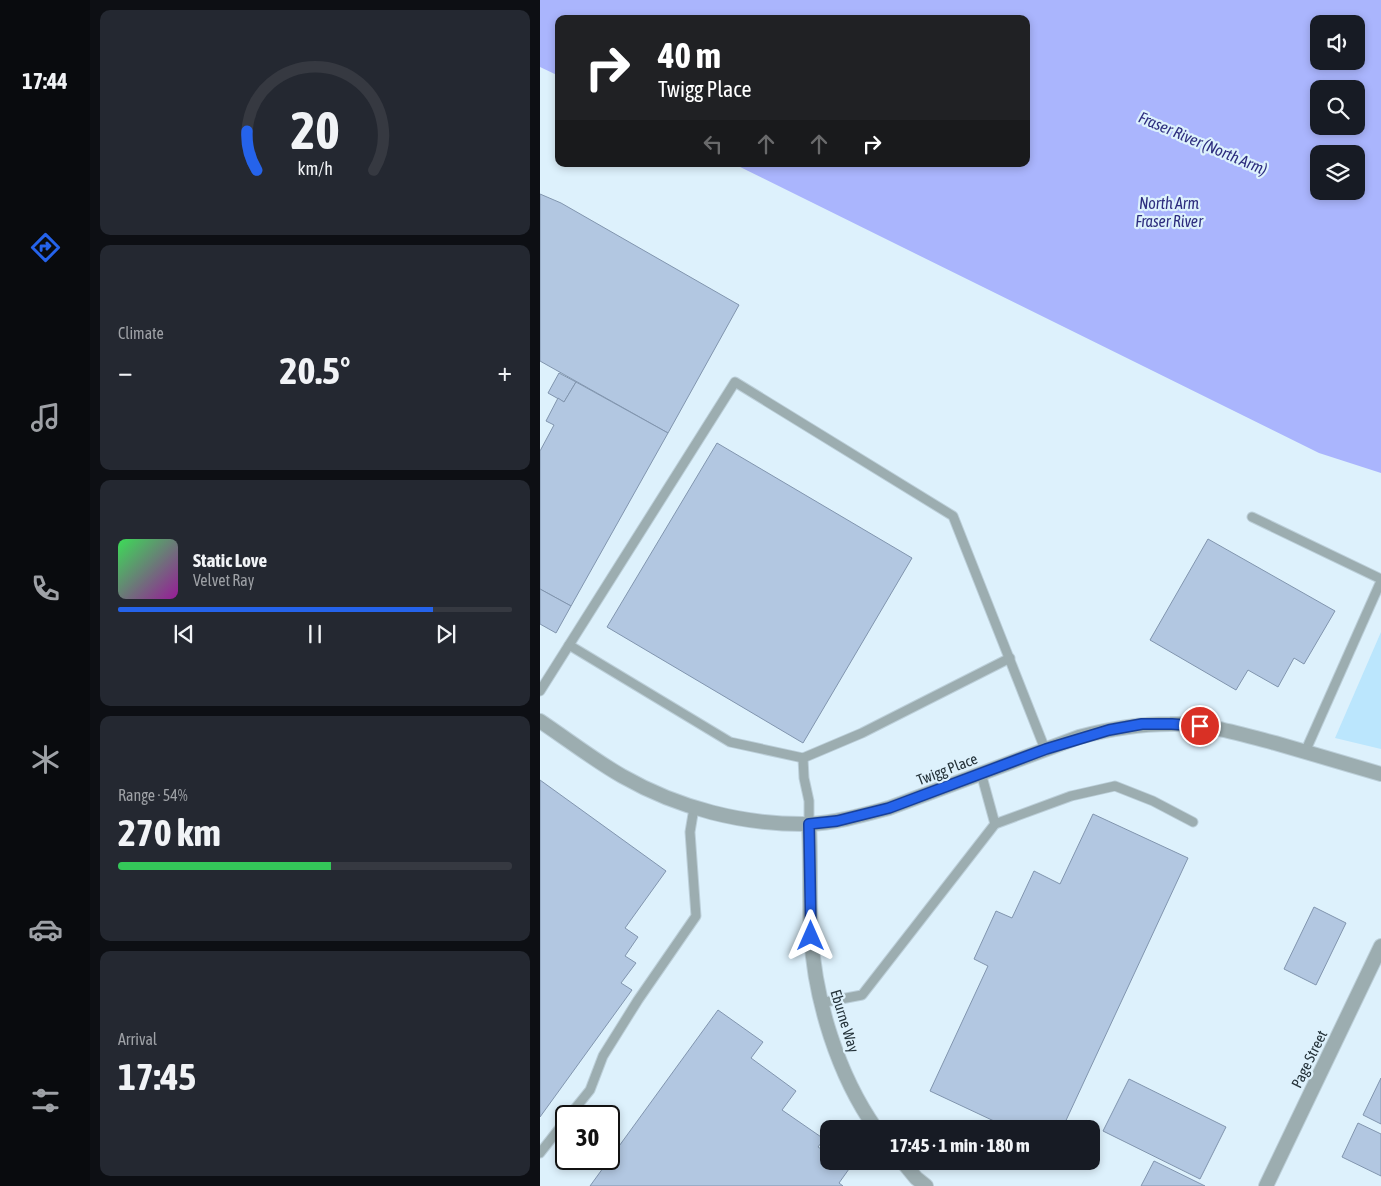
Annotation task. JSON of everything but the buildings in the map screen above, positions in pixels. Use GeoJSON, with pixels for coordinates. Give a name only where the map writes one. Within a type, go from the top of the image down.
{"type":"FeatureCollection","features":[{"type":"Feature","properties":{"kind":"street","name":"Twigg Place"},"geometry":{"type":"LineString","coordinates":[[540,721],[621,775],[654,792],[694,808],[717,814],[776,823],[809,824],[837,821],[889,808],[1046,749],[1109,730],[1142,724],[1200,726],[1248,736],[1381,774]]}},
{"type":"Feature","properties":{"kind":"street","name":"Eburne Way"},"geometry":{"type":"LineString","coordinates":[[809,824],[811,936],[820,1004],[840,1061],[860,1106],[870,1120]]}},
{"type":"Feature","properties":{"kind":"street","name":"Page Street"},"geometry":{"type":"LineString","coordinates":[[1266,1186],[1381,946]]}},
{"type":"Feature","properties":{"kind":"street"},"geometry":{"type":"LineString","coordinates":[[909,1170],[926,1186]]}},
{"type":"Feature","properties":{"kind":"lane"},"geometry":{"type":"LineString","coordinates":[[540,691],[735,382],[953,516],[1046,749]]}},
{"type":"Feature","properties":{"kind":"lane"},"geometry":{"type":"LineString","coordinates":[[1252,517],[1381,580],[1306,752]]}},
{"type":"Feature","properties":{"kind":"lane"},"geometry":{"type":"LineString","coordinates":[[569,645],[730,742],[803,758],[862,733],[1010,658]]}},
{"type":"Feature","properties":{"kind":"lane"},"geometry":{"type":"LineString","coordinates":[[803,758],[804,778],[809,801],[809,824]]}},
{"type":"Feature","properties":{"kind":"lane"},"geometry":{"type":"LineString","coordinates":[[981,773],[995,824]]}},
{"type":"Feature","properties":{"kind":"lane"},"geometry":{"type":"LineString","coordinates":[[820,1004],[862,995],[995,824],[1071,796],[1115,786],[1153,801],[1193,822]]}},
{"type":"Feature","properties":{"kind":"lane"},"geometry":{"type":"LineString","coordinates":[[578,1105],[590,1090],[604,1056],[638,1000],[696,916],[690,832],[694,808]]}},
{"type":"Feature","properties":{"kind":"lane"},"geometry":{"type":"LineString","coordinates":[[540,1153],[555,1134]]}},
{"type":"Feature","properties":{"kind":"shaded area"},"geometry":{"type":"Polygon","coordinates":[[[1381,632],[1381,749],[1335,738],[1381,632]]]}},
{"type":"Feature","properties":{"kind":"water","name":"North Arm Fraser River"},"geometry":{"type":"Polygon","coordinates":[[[540,0],[1381,0],[1381,473],[1319,453],[740,167],[1030,167],[1030,15],[555,15],[555,74],[540,67],[540,0]]]}},
{"type":"Feature","properties":{"kind":"route"},"geometry":{"type":"LineString","coordinates":[[811,936],[809,824],[837,821],[889,808],[1080,737],[1142,724],[1200,726]]}},
{"type":"Feature","properties":{"kind":"water label","name":"Fraser River (North Arm)"},"geometry":{"type":"Point","coordinates":[1203,143]}}]}
